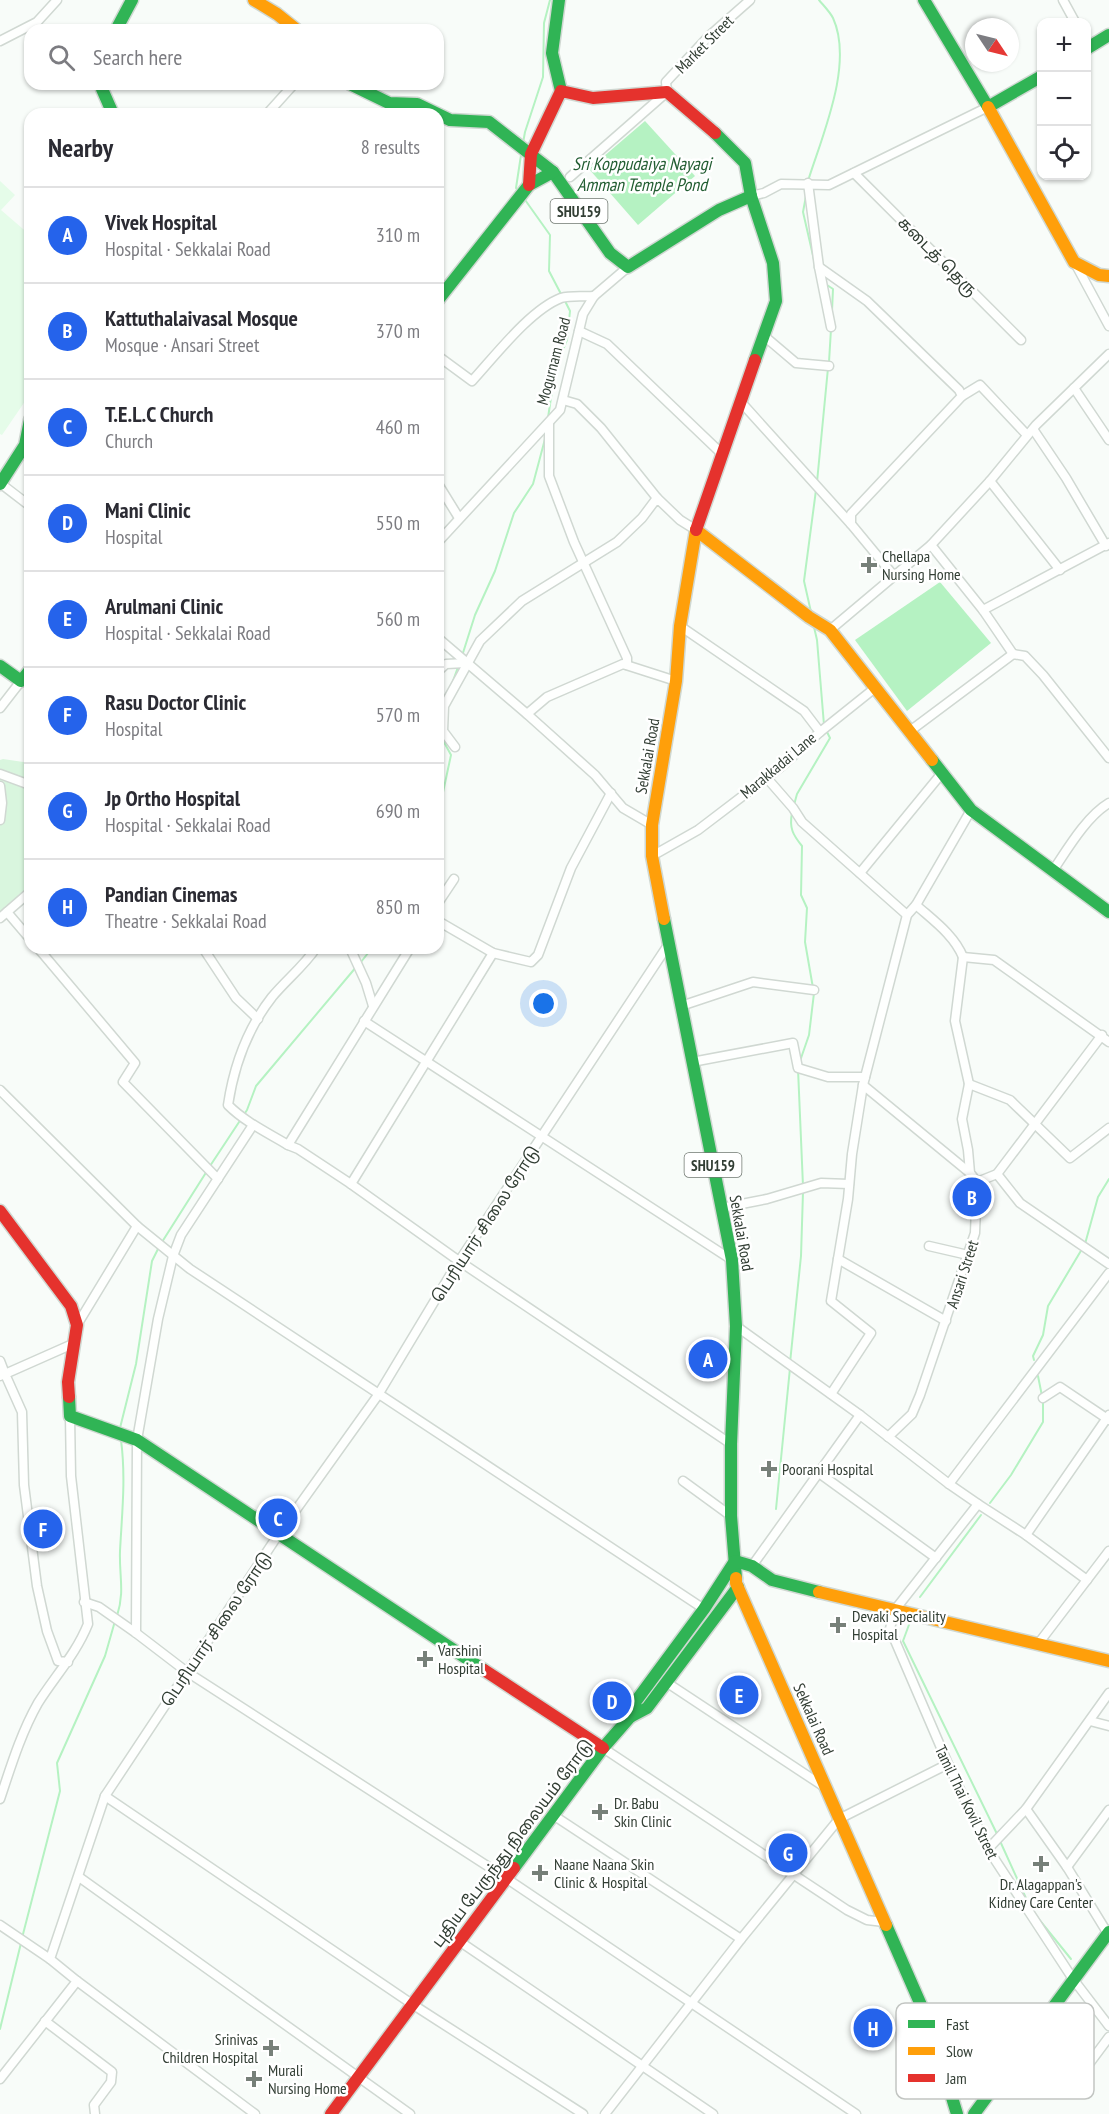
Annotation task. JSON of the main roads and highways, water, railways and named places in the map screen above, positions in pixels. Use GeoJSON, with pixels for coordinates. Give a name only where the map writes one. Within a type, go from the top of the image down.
{"type":"FeatureCollection","features":[{"type":"Feature","properties":{"kind":"main road"},"geometry":{"type":"LineString","coordinates":[[120,24],[132,0]]}},
{"type":"Feature","properties":{"kind":"main road"},"geometry":{"type":"LineString","coordinates":[[254,0],[290,24]]}},
{"type":"Feature","properties":{"kind":"main road"},"geometry":{"type":"LineString","coordinates":[[529,185],[531,154],[561,91],[552,53],[560,0]]}},
{"type":"Feature","properties":{"kind":"main road"},"geometry":{"type":"LineString","coordinates":[[924,0],[990,110],[1074,262],[1099,275],[1109,276]]}},
{"type":"Feature","properties":{"kind":"main road"},"geometry":{"type":"LineString","coordinates":[[1091,46],[1109,35]]}},
{"type":"Feature","properties":{"kind":"main road"},"geometry":{"type":"LineString","coordinates":[[1091,48],[1109,43]]}},
{"type":"Feature","properties":{"kind":"main road"},"geometry":{"type":"LineString","coordinates":[[990,110],[1037,79]]}},
{"type":"Feature","properties":{"kind":"main road"},"geometry":{"type":"LineString","coordinates":[[990,110],[1037,85]]}},
{"type":"Feature","properties":{"kind":"main road"},"geometry":{"type":"LineString","coordinates":[[102,90],[110,108]]}},
{"type":"Feature","properties":{"kind":"main road","name":"SHU159"},"geometry":{"type":"LineString","coordinates":[[362,90],[389,103],[417,104],[427,108]]}},
{"type":"Feature","properties":{"kind":"main road","name":"Sekkalai Road"},"geometry":{"type":"LineString","coordinates":[[561,91],[593,98],[667,92],[727,143],[745,164],[751,196],[773,263],[776,301],[696,530],[680,626],[676,681],[652,825],[652,856],[732,1260],[736,1326],[731,1444],[734,1575],[920,2003]]}},
{"type":"Feature","properties":{"kind":"main road","name":"SHU159"},"geometry":{"type":"LineString","coordinates":[[444,117],[450,120],[489,122],[553,172]]}},
{"type":"Feature","properties":{"kind":"main road"},"geometry":{"type":"LineString","coordinates":[[444,292],[529,185],[553,172]]}},
{"type":"Feature","properties":{"kind":"main road","name":"Mogurnam Road"},"geometry":{"type":"LineString","coordinates":[[553,172],[610,254],[628,267],[719,210],[751,196]]}},
{"type":"Feature","properties":{"kind":"main road"},"geometry":{"type":"LineString","coordinates":[[1,481],[24,451]]}},
{"type":"Feature","properties":{"kind":"main road"},"geometry":{"type":"LineString","coordinates":[[696,530],[809,617],[830,630],[971,810],[1054,869],[1109,912]]}},
{"type":"Feature","properties":{"kind":"main road"},"geometry":{"type":"LineString","coordinates":[[0,666],[21,681],[24,677]]}},
{"type":"Feature","properties":{"kind":"main road"},"geometry":{"type":"LineString","coordinates":[[0,1211],[71,1306],[77,1325],[68,1382],[70,1416],[137,1440],[603,1748]]}},
{"type":"Feature","properties":{"kind":"main road"},"geometry":{"type":"LineString","coordinates":[[735,1561],[752,1566],[772,1580],[894,1611],[1109,1660]]}},
{"type":"Feature","properties":{"kind":"main road","name":"புதிய பேருந்து நிலையம் ரோடு"},"geometry":{"type":"LineString","coordinates":[[330,2114],[603,1748],[630,1718],[636,1701],[704,1609],[735,1561]]}},
{"type":"Feature","properties":{"kind":"main road"},"geometry":{"type":"LineString","coordinates":[[630,1718],[647,1708],[738,1587]]}},
{"type":"Feature","properties":{"kind":"main road"},"geometry":{"type":"LineString","coordinates":[[1055,2003],[1108,1933]]}},
{"type":"Feature","properties":{"kind":"main road","name":"Sekkalai Road"},"geometry":{"type":"LineString","coordinates":[[952,2099],[957,2114]]}},
{"type":"Feature","properties":{"kind":"main road"},"geometry":{"type":"LineString","coordinates":[[974,2114],[985,2099]]}},
{"type":"Feature","properties":{"kind":"water","name":"Sri Koppudaiya Nayagi Amman Temple Pond"},"geometry":{"type":"Polygon","coordinates":[[[645,121],[695,176],[638,225],[589,169],[645,121]]]}},
{"type":"Feature","properties":{"kind":"water"},"geometry":{"type":"Polygon","coordinates":[[[940,582],[991,643],[907,711],[855,640],[940,582]]]}},
{"type":"Feature","properties":{"kind":"waterway"},"geometry":{"type":"LineString","coordinates":[[523,143],[543,77],[544,23],[550,0]]}},
{"type":"Feature","properties":{"kind":"waterway"},"geometry":{"type":"LineString","coordinates":[[808,181],[834,100],[840,57],[839,36],[833,18],[819,0]]}},
{"type":"Feature","properties":{"kind":"waterway"},"geometry":{"type":"LineString","coordinates":[[518,190],[516,188],[521,155]]}},
{"type":"Feature","properties":{"kind":"waterway"},"geometry":{"type":"LineString","coordinates":[[806,196],[803,212],[814,260]]}},
{"type":"Feature","properties":{"kind":"waterway"},"geometry":{"type":"LineString","coordinates":[[523,197],[550,235],[549,271],[561,294]]}},
{"type":"Feature","properties":{"kind":"waterway"},"geometry":{"type":"LineString","coordinates":[[827,285],[833,289],[832,311]]}},
{"type":"Feature","properties":{"kind":"waterway"},"geometry":{"type":"LineString","coordinates":[[548,418],[555,370],[567,340],[570,311],[564,299]]}},
{"type":"Feature","properties":{"kind":"waterway"},"geometry":{"type":"LineString","coordinates":[[829,362],[831,329]]}},
{"type":"Feature","properties":{"kind":"waterway"},"geometry":{"type":"LineString","coordinates":[[817,482],[828,368]]}},
{"type":"Feature","properties":{"kind":"waterway"},"geometry":{"type":"LineString","coordinates":[[462,656],[475,615],[495,571],[514,513],[533,484],[545,439]]}},
{"type":"Feature","properties":{"kind":"waterway"},"geometry":{"type":"LineString","coordinates":[[811,612],[804,581],[816,490]]}},
{"type":"Feature","properties":{"kind":"waterway"},"geometry":{"type":"LineString","coordinates":[[814,627],[824,725]]}},
{"type":"Feature","properties":{"kind":"waterway"},"geometry":{"type":"LineString","coordinates":[[453,681],[458,667]]}},
{"type":"Feature","properties":{"kind":"waterway"},"geometry":{"type":"LineString","coordinates":[[794,805],[797,794],[830,738],[826,730]]}},
{"type":"Feature","properties":{"kind":"waterway"},"geometry":{"type":"LineString","coordinates":[[444,742],[451,755],[444,788]]}},
{"type":"Feature","properties":{"kind":"waterway"},"geometry":{"type":"LineString","coordinates":[[792,813],[792,831],[802,846],[801,895],[807,908],[805,942],[813,988]]}},
{"type":"Feature","properties":{"kind":"waterway"},"geometry":{"type":"LineString","coordinates":[[361,962],[367,954]]}},
{"type":"Feature","properties":{"kind":"waterway"},"geometry":{"type":"LineString","coordinates":[[210,1166],[247,1110],[256,1086],[357,966]]}},
{"type":"Feature","properties":{"kind":"waterway"},"geometry":{"type":"LineString","coordinates":[[800,1061],[809,1035],[814,993]]}},
{"type":"Feature","properties":{"kind":"waterway"},"geometry":{"type":"LineString","coordinates":[[798,1069],[803,1186]]}},
{"type":"Feature","properties":{"kind":"waterway"},"geometry":{"type":"LineString","coordinates":[[162,1242],[207,1171]]}},
{"type":"Feature","properties":{"kind":"waterway"},"geometry":{"type":"LineString","coordinates":[[1085,1244],[1098,1197],[1109,1179]]}},
{"type":"Feature","properties":{"kind":"waterway"},"geometry":{"type":"LineString","coordinates":[[790,1363],[801,1256],[803,1192]]}},
{"type":"Feature","properties":{"kind":"waterway"},"geometry":{"type":"LineString","coordinates":[[120,1428],[136,1364],[152,1261],[159,1247]]}},
{"type":"Feature","properties":{"kind":"waterway"},"geometry":{"type":"LineString","coordinates":[[1034,1360],[1033,1356],[1043,1335],[1048,1306],[1082,1249]]}},
{"type":"Feature","properties":{"kind":"waterway"},"geometry":{"type":"LineString","coordinates":[[776,1509],[790,1368]]}},
{"type":"Feature","properties":{"kind":"waterway"},"geometry":{"type":"LineString","coordinates":[[1038,1376],[1042,1396]]}},
{"type":"Feature","properties":{"kind":"waterway"},"geometry":{"type":"LineString","coordinates":[[990,1503],[1011,1475],[1043,1422],[1043,1401]]}},
{"type":"Feature","properties":{"kind":"waterway"},"geometry":{"type":"LineString","coordinates":[[117,1616],[121,1591],[120,1551],[123,1509],[121,1440]]}},
{"type":"Feature","properties":{"kind":"waterway"},"geometry":{"type":"LineString","coordinates":[[920,1597],[981,1515]]}},
{"type":"Feature","properties":{"kind":"waterway"},"geometry":{"type":"LineString","coordinates":[[22,1938],[60,1791],[57,1763],[105,1656],[115,1621]]}},
{"type":"Feature","properties":{"kind":"waterway"},"geometry":{"type":"LineString","coordinates":[[910,1622],[903,1641],[998,1836]]}},
{"type":"Feature","properties":{"kind":"waterway"},"geometry":{"type":"LineString","coordinates":[[1000,1841],[1030,1907]]}},
{"type":"Feature","properties":{"kind":"waterway"},"geometry":{"type":"LineString","coordinates":[[1037,1917],[1071,1959]]}},
{"type":"Feature","properties":{"kind":"waterway"},"geometry":{"type":"LineString","coordinates":[[0,2029],[21,1943]]}},
{"type":"Feature","properties":{"kind":"place","name":"Chellapa Nursing Home"},"geometry":{"type":"Point","coordinates":[869,565]}},
{"type":"Feature","properties":{"kind":"place","name":"Kattuthalaivasal Mosque"},"geometry":{"type":"Point","coordinates":[972,1197]}},
{"type":"Feature","properties":{"kind":"place","name":"Vivek Hospital"},"geometry":{"type":"Point","coordinates":[708,1359]}},
{"type":"Feature","properties":{"kind":"place","name":"Poorani Hospital"},"geometry":{"type":"Point","coordinates":[769,1469]}},
{"type":"Feature","properties":{"kind":"place","name":"T.E.L.C Church"},"geometry":{"type":"Point","coordinates":[278,1518]}},
{"type":"Feature","properties":{"kind":"place","name":"Rasu Doctor Clinic"},"geometry":{"type":"Point","coordinates":[43,1529]}},
{"type":"Feature","properties":{"kind":"place","name":"Devaki Speciality Hospital"},"geometry":{"type":"Point","coordinates":[838,1625]}},
{"type":"Feature","properties":{"kind":"place","name":"Varshini Hospital"},"geometry":{"type":"Point","coordinates":[425,1659]}},
{"type":"Feature","properties":{"kind":"place","name":"Arulmani Clinic"},"geometry":{"type":"Point","coordinates":[739,1695]}},
{"type":"Feature","properties":{"kind":"place","name":"Mani Clinic"},"geometry":{"type":"Point","coordinates":[612,1701]}},
{"type":"Feature","properties":{"kind":"place","name":"Dr. Babu Skin Clinic"},"geometry":{"type":"Point","coordinates":[600,1812]}},
{"type":"Feature","properties":{"kind":"place","name":"Jp Ortho Hospital"},"geometry":{"type":"Point","coordinates":[788,1853]}},
{"type":"Feature","properties":{"kind":"place","name":"Dr. Alagappan's Kidney Care Center"},"geometry":{"type":"Point","coordinates":[1041,1864]}},
{"type":"Feature","properties":{"kind":"place","name":"Naane Naana Skin Clinic & Hospital"},"geometry":{"type":"Point","coordinates":[540,1873]}},
{"type":"Feature","properties":{"kind":"place","name":"Pandian Cinemas"},"geometry":{"type":"Point","coordinates":[873,2028]}},
{"type":"Feature","properties":{"kind":"place","name":"Srinivas Children Hospital"},"geometry":{"type":"Point","coordinates":[271,2048]}},
{"type":"Feature","properties":{"kind":"place","name":"Murali Nursing Home"},"geometry":{"type":"Point","coordinates":[254,2079]}}]}
